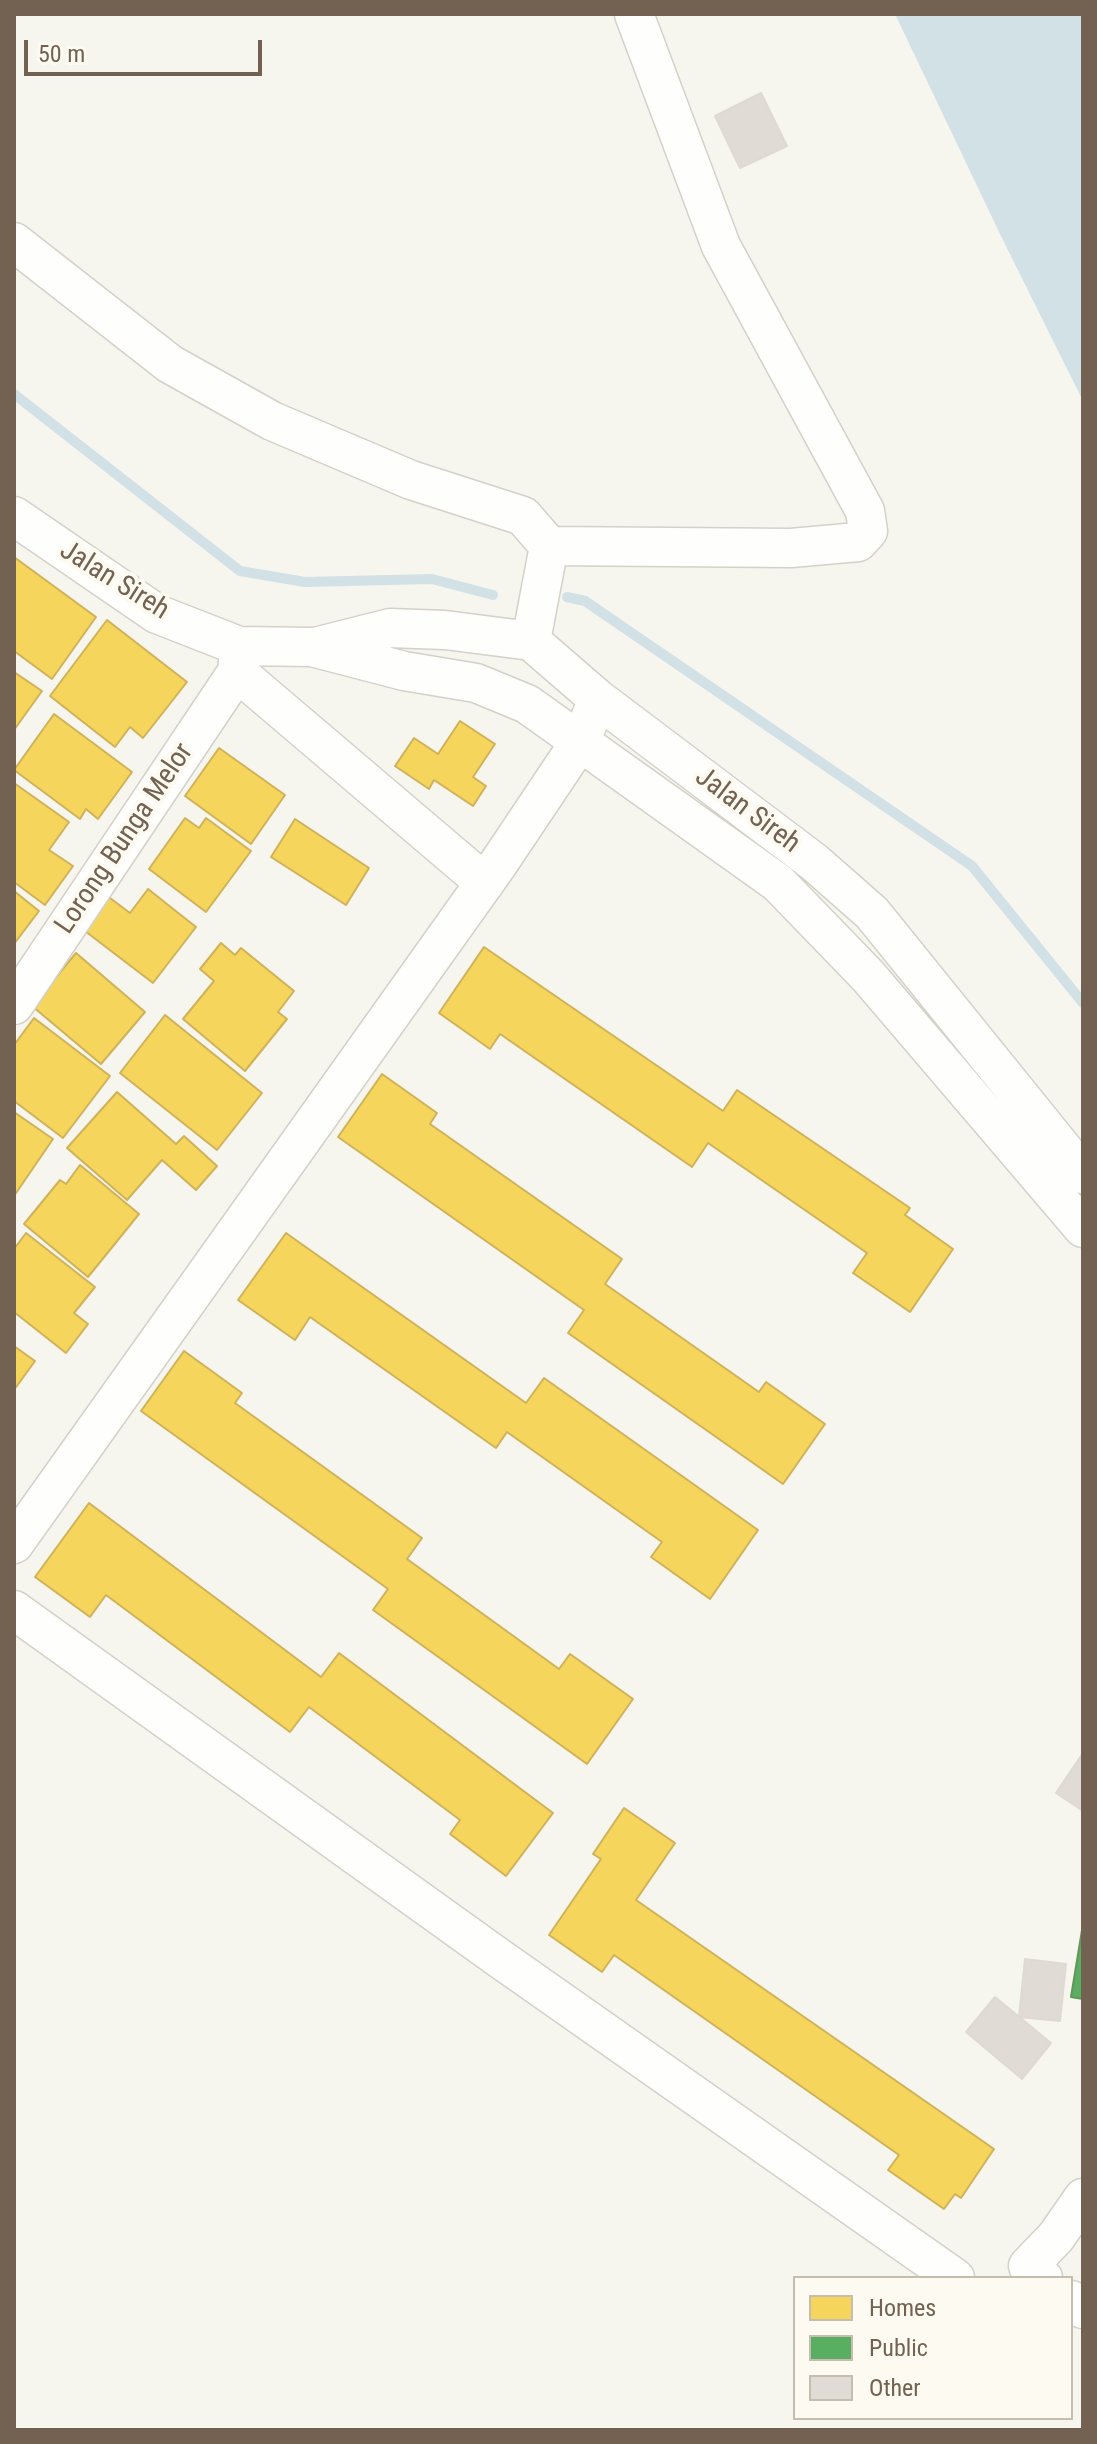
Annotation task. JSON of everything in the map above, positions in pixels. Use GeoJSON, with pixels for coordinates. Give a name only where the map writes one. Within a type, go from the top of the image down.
{"type":"FeatureCollection","features":[{"type":"Feature","properties":{"kind":"street"},"geometry":{"type":"LineString","coordinates":[[14,242],[170,364],[272,421],[411,480],[523,516],[549,546],[791,548],[858,542],[868,531],[865,511],[721,246],[634,14]]}},
{"type":"Feature","properties":{"kind":"street","name":"Jalan Sireh"},"geometry":{"type":"LineString","coordinates":[[14,516],[157,614],[238,659],[312,647],[390,628],[445,630],[531,641],[598,699],[758,818],[872,913],[1083,1174]]}},
{"type":"Feature","properties":{"kind":"street"},"geometry":{"type":"LineString","coordinates":[[531,641],[549,546]]}},
{"type":"Feature","properties":{"kind":"street","name":"Jalan Sireh"},"geometry":{"type":"LineString","coordinates":[[312,647],[404,671],[476,683],[527,704],[581,740],[787,892],[868,976],[1083,1228]]}},
{"type":"Feature","properties":{"kind":"street"},"geometry":{"type":"LineString","coordinates":[[238,659],[485,883]]}},
{"type":"Feature","properties":{"kind":"street","name":"Lorong Bunga Melor"},"geometry":{"type":"LineString","coordinates":[[14,1005],[238,659]]}},
{"type":"Feature","properties":{"kind":"street"},"geometry":{"type":"LineString","coordinates":[[14,1544],[485,883],[581,740],[598,699]]}},
{"type":"Feature","properties":{"kind":"street"},"geometry":{"type":"LineString","coordinates":[[14,1610],[499,1958],[952,2276]]}},
{"type":"Feature","properties":{"kind":"street"},"geometry":{"type":"LineString","coordinates":[[1027,2274],[1083,2198]]}},
{"type":"Feature","properties":{"kind":"shaded area"},"geometry":{"type":"Polygon","coordinates":[[[895,14],[1083,14],[1083,401],[1001,236],[895,14]]]}},
{"type":"Feature","properties":{"kind":"building: Homes"},"geometry":{"type":"Polygon","coordinates":[[[14,557],[96,617],[52,679],[14,651],[14,557]]]}},
{"type":"Feature","properties":{"kind":"building: Homes"},"geometry":{"type":"Polygon","coordinates":[[[107,620],[187,682],[143,738],[130,727],[115,747],[50,696],[107,620]]]}},
{"type":"Feature","properties":{"kind":"building: Homes"},"geometry":{"type":"Polygon","coordinates":[[[14,672],[42,691],[14,730],[14,672]]]}},
{"type":"Feature","properties":{"kind":"building: Homes"},"geometry":{"type":"Polygon","coordinates":[[[54,714],[132,772],[98,819],[86,809],[80,819],[14,770],[54,714]]]}},
{"type":"Feature","properties":{"kind":"building: Homes"},"geometry":{"type":"Polygon","coordinates":[[[460,721],[495,744],[473,777],[486,786],[473,806],[434,780],[429,789],[395,766],[414,738],[438,754],[460,721]]]}},
{"type":"Feature","properties":{"kind":"building: Homes"},"geometry":{"type":"Polygon","coordinates":[[[219,748],[285,795],[251,844],[185,796],[219,748]]]}},
{"type":"Feature","properties":{"kind":"building: Homes"},"geometry":{"type":"Polygon","coordinates":[[[14,783],[69,822],[49,850],[73,866],[45,905],[14,882],[14,783]]]}},
{"type":"Feature","properties":{"kind":"building: Homes"},"geometry":{"type":"Polygon","coordinates":[[[185,818],[199,828],[206,818],[251,851],[206,912],[149,869],[185,818]]]}},
{"type":"Feature","properties":{"kind":"building: Homes"},"geometry":{"type":"Polygon","coordinates":[[[295,819],[369,868],[346,905],[271,857],[295,819]]]}},
{"type":"Feature","properties":{"kind":"building: Homes"},"geometry":{"type":"Polygon","coordinates":[[[148,889],[196,927],[153,983],[81,928],[106,895],[130,913],[148,889]]]}},
{"type":"Feature","properties":{"kind":"building: Homes"},"geometry":{"type":"Polygon","coordinates":[[[14,891],[39,911],[14,944],[14,891]]]}},
{"type":"Feature","properties":{"kind":"building: Homes"},"geometry":{"type":"Polygon","coordinates":[[[221,943],[235,955],[241,948],[294,991],[278,1012],[287,1019],[245,1071],[183,1019],[214,981],[200,969],[221,943]]]}},
{"type":"Feature","properties":{"kind":"building: Homes"},"geometry":{"type":"Polygon","coordinates":[[[484,947],[723,1111],[737,1090],[910,1208],[905,1215],[953,1249],[910,1312],[853,1273],[867,1253],[708,1143],[692,1167],[500,1034],[490,1049],[439,1013],[484,947]]]}},
{"type":"Feature","properties":{"kind":"building: Homes"},"geometry":{"type":"Polygon","coordinates":[[[76,953],[145,1012],[101,1064],[32,1006],[76,953]]]}},
{"type":"Feature","properties":{"kind":"building: Homes"},"geometry":{"type":"Polygon","coordinates":[[[165,1015],[262,1093],[217,1150],[120,1073],[165,1015]]]}},
{"type":"Feature","properties":{"kind":"building: Homes"},"geometry":{"type":"Polygon","coordinates":[[[34,1018],[110,1076],[63,1138],[14,1101],[14,1045],[34,1018]]]}},
{"type":"Feature","properties":{"kind":"building: Homes"},"geometry":{"type":"Polygon","coordinates":[[[382,1074],[437,1113],[430,1124],[622,1259],[605,1284],[759,1392],[766,1382],[825,1424],[783,1484],[568,1333],[584,1310],[338,1137],[382,1074]]]}},
{"type":"Feature","properties":{"kind":"building: Homes"},"geometry":{"type":"Polygon","coordinates":[[[117,1092],[176,1144],[184,1136],[217,1166],[196,1190],[162,1160],[127,1200],[67,1148],[117,1092]]]}},
{"type":"Feature","properties":{"kind":"building: Homes"},"geometry":{"type":"Polygon","coordinates":[[[14,1112],[53,1139],[14,1196],[14,1112]]]}},
{"type":"Feature","properties":{"kind":"building: Homes"},"geometry":{"type":"Polygon","coordinates":[[[80,1165],[139,1214],[88,1277],[24,1224],[60,1180],[66,1184],[80,1165]]]}},
{"type":"Feature","properties":{"kind":"building: Homes"},"geometry":{"type":"Polygon","coordinates":[[[26,1233],[95,1287],[74,1313],[88,1324],[66,1353],[14,1312],[14,1249],[26,1233]]]}},
{"type":"Feature","properties":{"kind":"building: Homes"},"geometry":{"type":"Polygon","coordinates":[[[286,1233],[526,1403],[544,1378],[758,1530],[710,1599],[651,1557],[662,1542],[507,1432],[496,1448],[310,1317],[295,1340],[238,1300],[286,1233]]]}},
{"type":"Feature","properties":{"kind":"building: Homes"},"geometry":{"type":"Polygon","coordinates":[[[14,1346],[35,1361],[14,1390],[14,1346]]]}},
{"type":"Feature","properties":{"kind":"building: Homes"},"geometry":{"type":"Polygon","coordinates":[[[184,1351],[242,1393],[235,1403],[422,1538],[407,1559],[559,1669],[570,1654],[633,1699],[587,1764],[373,1610],[388,1589],[141,1411],[184,1351]]]}},
{"type":"Feature","properties":{"kind":"building: Homes"},"geometry":{"type":"Polygon","coordinates":[[[89,1503],[321,1677],[339,1653],[553,1813],[506,1876],[450,1834],[460,1820],[309,1707],[290,1732],[106,1595],[90,1617],[35,1577],[89,1503]]]}},
{"type":"Feature","properties":{"kind":"building: Homes"},"geometry":{"type":"Polygon","coordinates":[[[624,1808],[675,1843],[636,1900],[994,2149],[961,2198],[955,2194],[944,2209],[888,2170],[899,2155],[614,1955],[602,1972],[549,1935],[601,1859],[593,1854],[624,1808]]]}},
{"type":"Feature","properties":{"kind":"building: Public"},"geometry":{"type":"Polygon","coordinates":[[[1083,1924],[1083,1999],[1071,1997],[1083,1924]]]}},
{"type":"Feature","properties":{"kind":"building: Other"},"geometry":{"type":"Polygon","coordinates":[[[761,93],[787,146],[740,168],[715,116],[761,93]]]}},
{"type":"Feature","properties":{"kind":"building: Other"},"geometry":{"type":"Polygon","coordinates":[[[1083,1753],[1083,1811],[1056,1793],[1083,1753]]]}},
{"type":"Feature","properties":{"kind":"building: Other"},"geometry":{"type":"Polygon","coordinates":[[[1025,1959],[1066,1964],[1060,2021],[1019,2017],[1025,1959]]]}},
{"type":"Feature","properties":{"kind":"building: Other"},"geometry":{"type":"Polygon","coordinates":[[[995,1997],[1051,2043],[1022,2079],[966,2032],[995,1997]]]}},
{"type":"Feature","properties":{"kind":"waterway"},"geometry":{"type":"LineString","coordinates":[[14,394],[240,571],[305,582],[432,579],[493,595]]}},
{"type":"Feature","properties":{"kind":"waterway"},"geometry":{"type":"LineString","coordinates":[[567,597],[585,601],[972,866],[1083,1003]]}}]}
